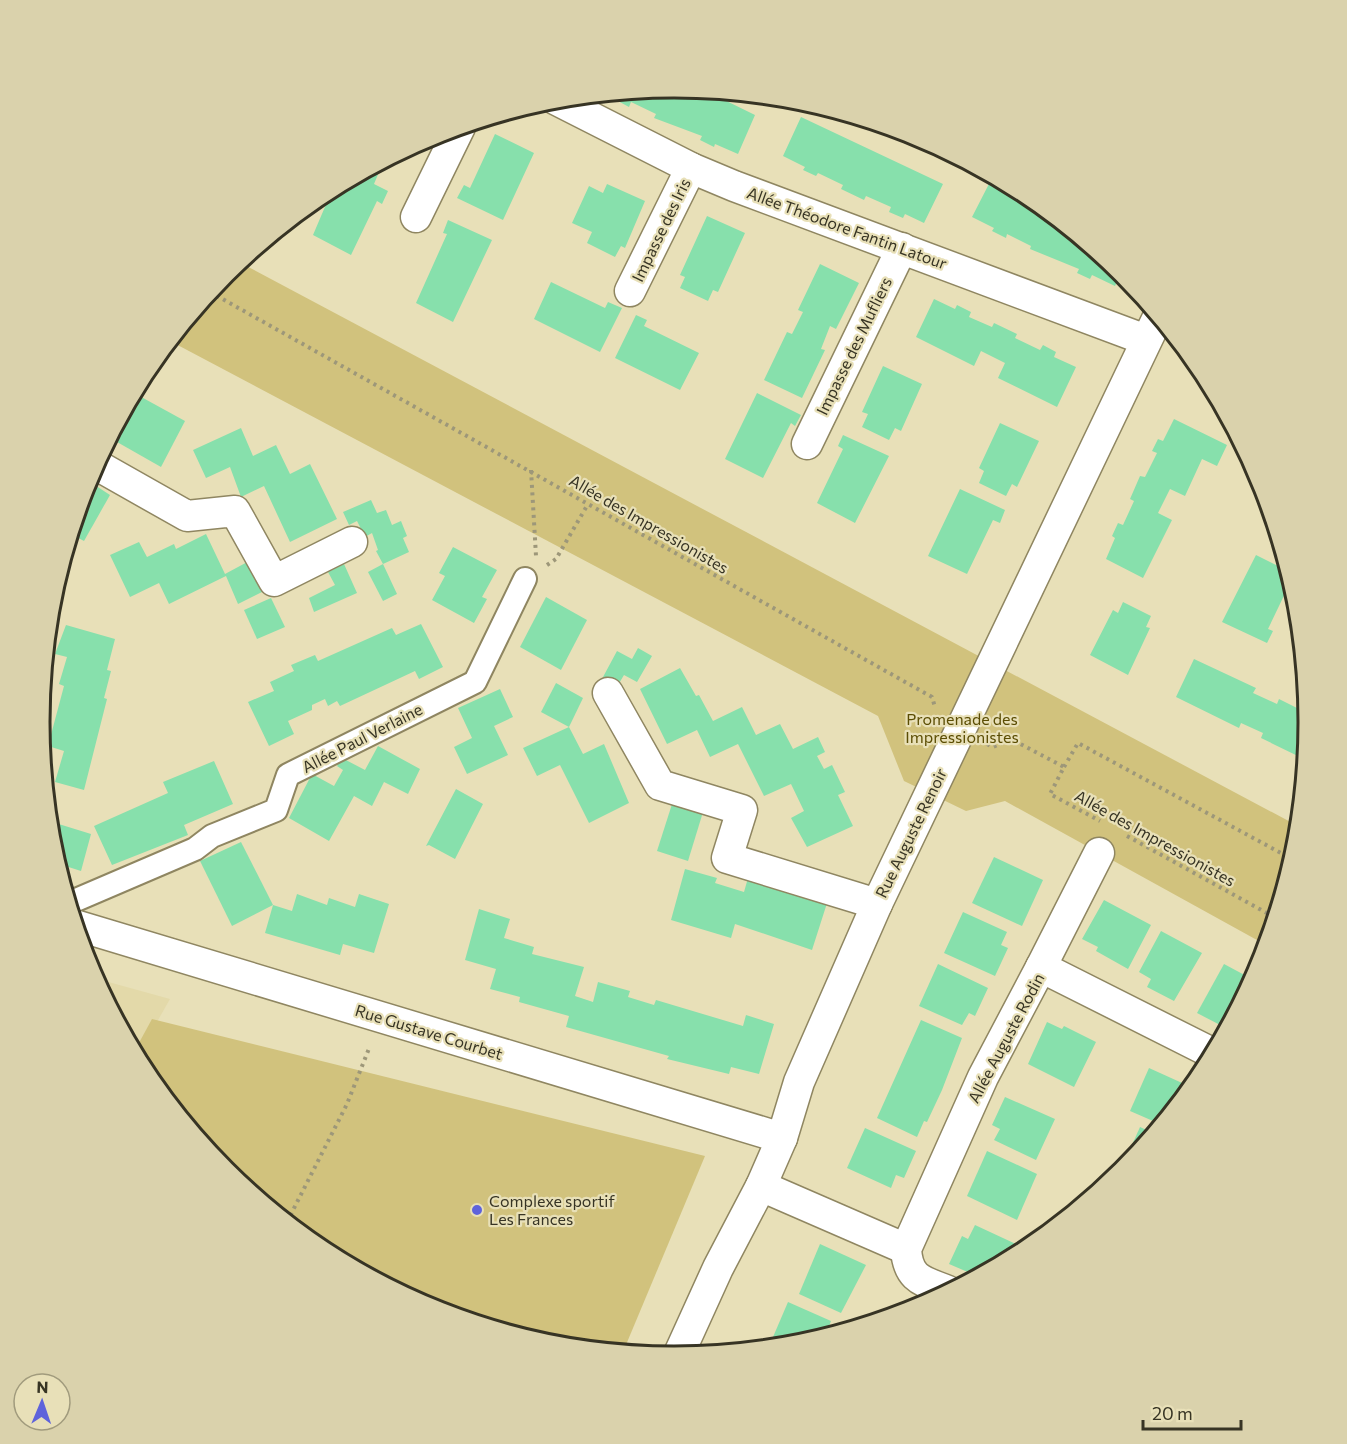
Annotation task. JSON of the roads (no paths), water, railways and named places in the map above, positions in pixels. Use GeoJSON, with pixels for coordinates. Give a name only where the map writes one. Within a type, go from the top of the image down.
{"type":"FeatureCollection","features":[{"type":"Feature","properties":{"kind":"street","name":"Allée Théodore Fantin Latour"},"geometry":{"type":"LineString","coordinates":[[570,107],[691,168],[902,248],[1152,328]]}},
{"type":"Feature","properties":{"kind":"street"},"geometry":{"type":"LineString","coordinates":[[416,218],[455,138]]}},
{"type":"Feature","properties":{"kind":"street","name":"Impasse des Iris"},"geometry":{"type":"LineString","coordinates":[[630,291],[691,168]]}},
{"type":"Feature","properties":{"kind":"street","name":"Impasse des Mufliers"},"geometry":{"type":"LineString","coordinates":[[807,444],[902,248]]}},
{"type":"Feature","properties":{"kind":"street","name":"Rue Auguste Renoir"},"geometry":{"type":"LineString","coordinates":[[683,1346],[718,1268],[761,1186],[782,1138],[799,1082],[877,904],[1152,328]]}},
{"type":"Feature","properties":{"kind":"street"},"geometry":{"type":"LineString","coordinates":[[104,469],[187,516],[235,511],[274,581],[352,542]]}},
{"type":"Feature","properties":{"kind":"street","name":"Allée Paul Verlaine"},"geometry":{"type":"LineString","coordinates":[[76,900],[195,849],[212,836],[276,810],[288,775],[475,682],[531,575]]}},
{"type":"Feature","properties":{"kind":"street"},"geometry":{"type":"LineString","coordinates":[[608,693],[660,784],[742,810],[727,858],[877,904]]}},
{"type":"Feature","properties":{"kind":"street"},"geometry":{"type":"LineString","coordinates":[[1041,967],[1099,853]]}},
{"type":"Feature","properties":{"kind":"street","name":"Rue Gustave Courbet"},"geometry":{"type":"LineString","coordinates":[[85,928],[782,1138]]}},
{"type":"Feature","properties":{"kind":"street","name":"Allée Auguste Rodin"},"geometry":{"type":"LineString","coordinates":[[906,1249],[983,1077],[1041,967],[1204,1049]]}},
{"type":"Feature","properties":{"kind":"street"},"geometry":{"type":"LineString","coordinates":[[761,1186],[906,1249],[907,1265],[917,1278],[938,1287]]}},
{"type":"Feature","properties":{"kind":"place","name":"Complexe sportif Les Frances"},"geometry":{"type":"Point","coordinates":[477,1210]}},
{"type":"Feature","properties":{"kind":"park label","name":"Promenade des Impressionistes"},"geometry":{"type":"Point","coordinates":[962,728]}}]}
